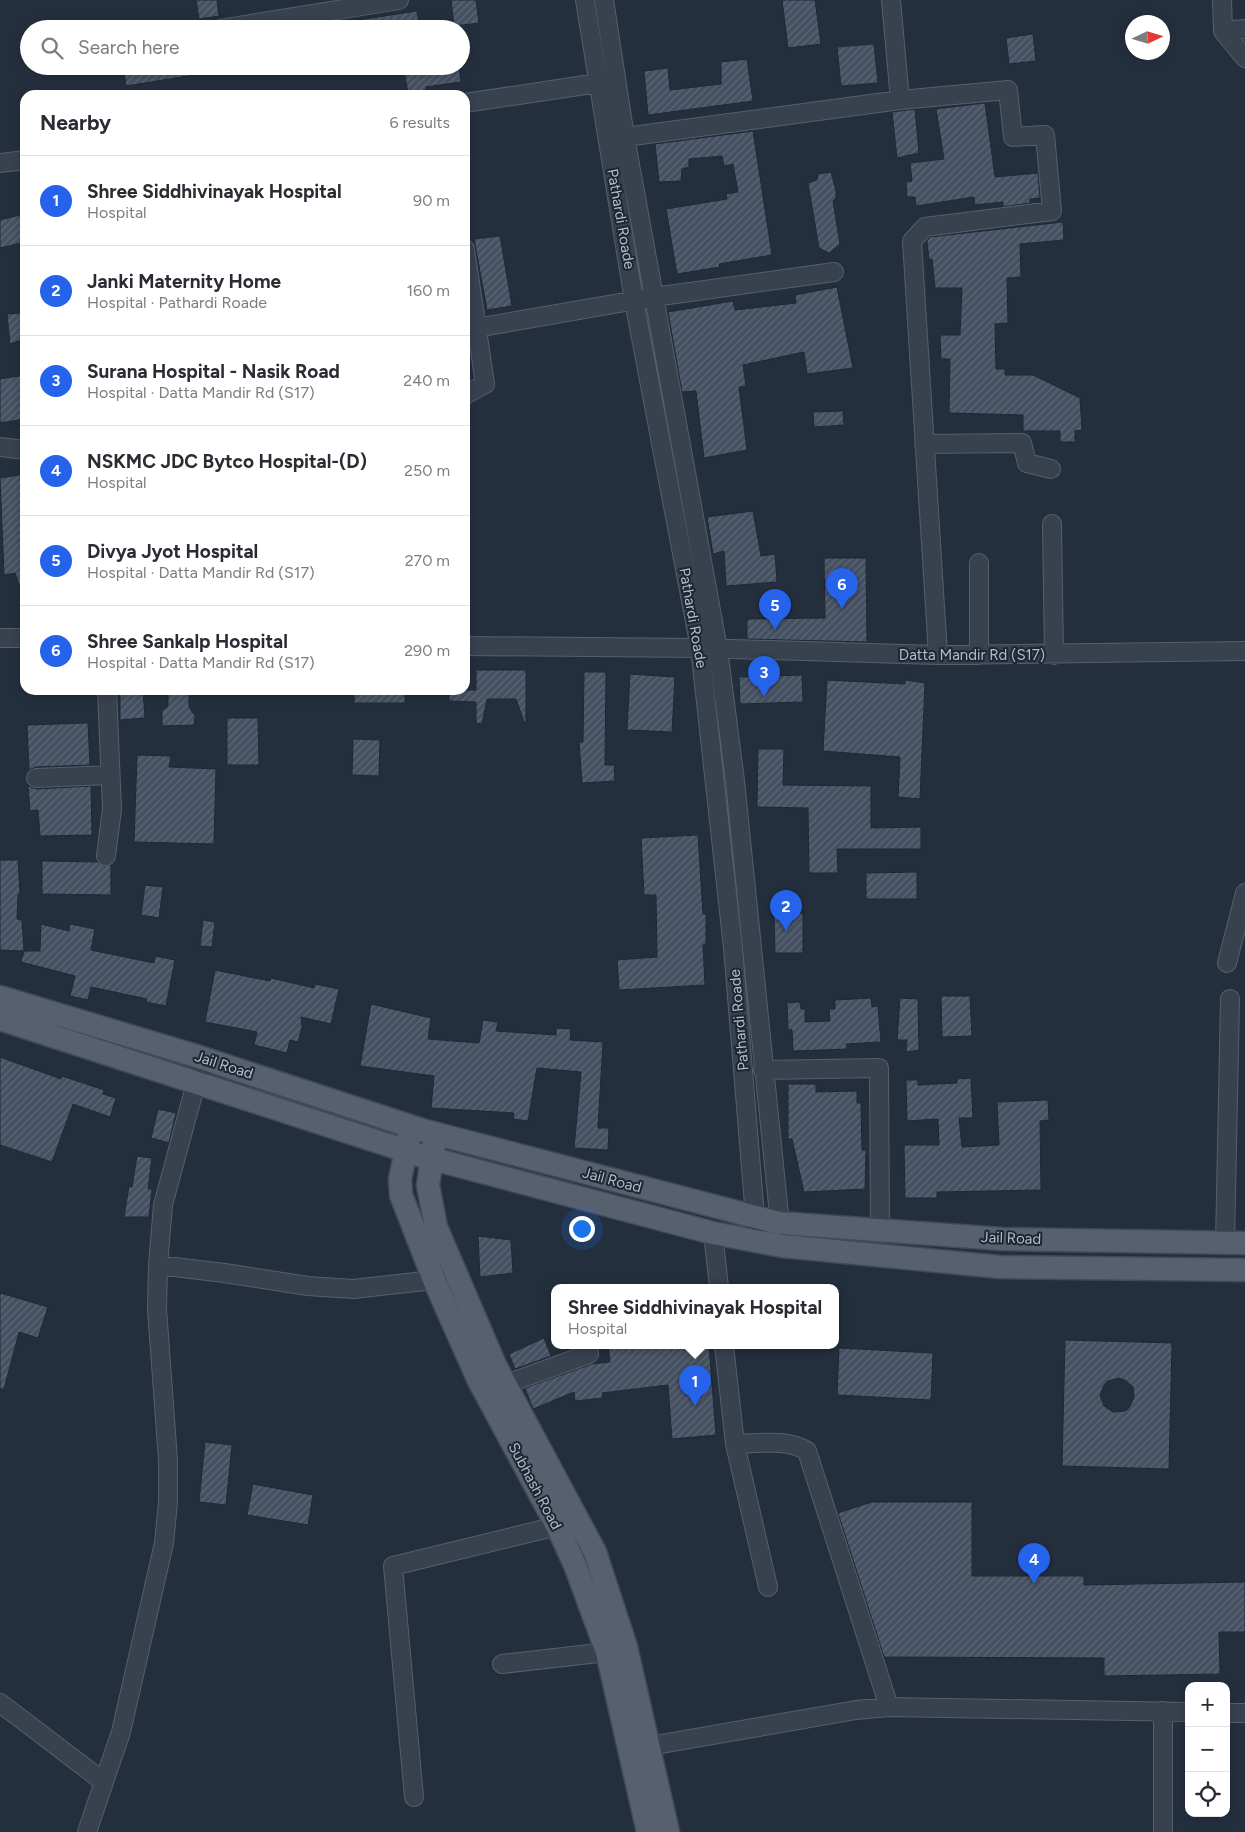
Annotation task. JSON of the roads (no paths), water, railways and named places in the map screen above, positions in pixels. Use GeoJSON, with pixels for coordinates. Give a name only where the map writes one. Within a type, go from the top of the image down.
{"type":"FeatureCollection","features":[{"type":"Feature","properties":{"kind":"main road","name":"Jail Road"},"geometry":{"type":"LineString","coordinates":[[0,997],[206,1060],[411,1127],[779,1223],[1002,1239],[1235,1243]]}},
{"type":"Feature","properties":{"kind":"main road"},"geometry":{"type":"LineString","coordinates":[[53,1036],[60,1015]]}},
{"type":"Feature","properties":{"kind":"main road","name":"Jail Road"},"geometry":{"type":"LineString","coordinates":[[0,1019],[406,1151],[713,1233],[782,1246],[1000,1267],[1245,1270]]}},
{"type":"Feature","properties":{"kind":"main road","name":"Subhash Road"},"geometry":{"type":"LineString","coordinates":[[411,1127],[400,1179],[401,1195],[434,1280],[478,1380],[557,1526],[575,1565],[607,1652],[668,1832]]}},
{"type":"Feature","properties":{"kind":"main road","name":"Subhash Road"},"geometry":{"type":"LineString","coordinates":[[436,1134],[428,1185],[436,1228],[454,1272],[506,1384],[595,1552],[626,1647],[648,1832]]}},
{"type":"Feature","properties":{"kind":"street"},"geometry":{"type":"LineString","coordinates":[[276,20],[399,0]]}},
{"type":"Feature","properties":{"kind":"street","name":"Pathardi Roade"},"geometry":{"type":"LineString","coordinates":[[585,0],[634,301],[700,648],[733,948],[756,1241]]}},
{"type":"Feature","properties":{"kind":"street"},"geometry":{"type":"LineString","coordinates":[[604,0],[625,137],[718,649],[735,781],[782,1246]]}},
{"type":"Feature","properties":{"kind":"street"},"geometry":{"type":"LineString","coordinates":[[892,0],[900,100]]}},
{"type":"Feature","properties":{"kind":"street"},"geometry":{"type":"LineString","coordinates":[[1222,0],[1223,31],[1245,58]]}},
{"type":"Feature","properties":{"kind":"street"},"geometry":{"type":"LineString","coordinates":[[1223,31],[1245,29]]}},
{"type":"Feature","properties":{"kind":"street"},"geometry":{"type":"LineString","coordinates":[[470,102],[598,84]]}},
{"type":"Feature","properties":{"kind":"street"},"geometry":{"type":"LineString","coordinates":[[625,137],[900,100],[1008,90],[1013,138],[1045,135],[1052,210],[925,227],[912,241],[938,655]]}},
{"type":"Feature","properties":{"kind":"street"},"geometry":{"type":"LineString","coordinates":[[0,163],[20,161]]}},
{"type":"Feature","properties":{"kind":"street"},"geometry":{"type":"LineString","coordinates":[[476,328],[654,297],[834,272]]}},
{"type":"Feature","properties":{"kind":"street"},"geometry":{"type":"LineString","coordinates":[[470,285],[484,384],[470,392]]}},
{"type":"Feature","properties":{"kind":"street"},"geometry":{"type":"LineString","coordinates":[[924,444],[1022,443],[1027,464],[1051,469]]}},
{"type":"Feature","properties":{"kind":"street"},"geometry":{"type":"LineString","coordinates":[[0,448],[20,450]]}},
{"type":"Feature","properties":{"kind":"street"},"geometry":{"type":"LineString","coordinates":[[1052,524],[1054,655]]}},
{"type":"Feature","properties":{"kind":"street"},"geometry":{"type":"LineString","coordinates":[[979,563],[979,655]]}},
{"type":"Feature","properties":{"kind":"street"},"geometry":{"type":"LineString","coordinates":[[0,638],[20,638]]}},
{"type":"Feature","properties":{"kind":"street","name":"Datta Mandir Rd (S17)"},"geometry":{"type":"LineString","coordinates":[[470,646],[700,648],[938,655],[1054,655],[1245,651]]}},
{"type":"Feature","properties":{"kind":"street"},"geometry":{"type":"LineString","coordinates":[[106,856],[112,809],[107,695]]}},
{"type":"Feature","properties":{"kind":"street"},"geometry":{"type":"LineString","coordinates":[[36,778],[110,775]]}},
{"type":"Feature","properties":{"kind":"street"},"geometry":{"type":"LineString","coordinates":[[1227,963],[1245,893]]}},
{"type":"Feature","properties":{"kind":"street"},"geometry":{"type":"LineString","coordinates":[[1230,1000],[1235,1243]]}},
{"type":"Feature","properties":{"kind":"street"},"geometry":{"type":"LineString","coordinates":[[87,1832],[122,1732],[164,1542],[168,1502],[168,1460],[157,1309],[163,1205],[196,1083],[206,1060]]}},
{"type":"Feature","properties":{"kind":"street"},"geometry":{"type":"LineString","coordinates":[[763,1070],[879,1068],[880,1230]]}},
{"type":"Feature","properties":{"kind":"street"},"geometry":{"type":"LineString","coordinates":[[713,1233],[718,1284]]}},
{"type":"Feature","properties":{"kind":"street"},"geometry":{"type":"LineString","coordinates":[[158,1266],[224,1272],[308,1286],[353,1289],[434,1280]]}},
{"type":"Feature","properties":{"kind":"street"},"geometry":{"type":"LineString","coordinates":[[506,1384],[589,1354],[587,1349]]}},
{"type":"Feature","properties":{"kind":"street"},"geometry":{"type":"LineString","coordinates":[[724,1349],[735,1444],[768,1587]]}},
{"type":"Feature","properties":{"kind":"street"},"geometry":{"type":"LineString","coordinates":[[735,1444],[798,1445],[807,1451],[888,1706]]}},
{"type":"Feature","properties":{"kind":"street"},"geometry":{"type":"LineString","coordinates":[[414,1797],[393,1566],[557,1526]]}},
{"type":"Feature","properties":{"kind":"street"},"geometry":{"type":"LineString","coordinates":[[502,1664],[607,1652]]}},
{"type":"Feature","properties":{"kind":"street"},"geometry":{"type":"LineString","coordinates":[[0,1703],[104,1782]]}},
{"type":"Feature","properties":{"kind":"street"},"geometry":{"type":"LineString","coordinates":[[638,1748],[888,1706],[1185,1712]]}},
{"type":"Feature","properties":{"kind":"street"},"geometry":{"type":"LineString","coordinates":[[1163,1712],[1163,1832]]}},
{"type":"Feature","properties":{"kind":"street"},"geometry":{"type":"LineString","coordinates":[[1230,1712],[1245,1713]]}},
{"type":"Feature","properties":{"kind":"place","name":"Shree Sankalp Hospital"},"geometry":{"type":"Point","coordinates":[842,609]}},
{"type":"Feature","properties":{"kind":"place","name":"Divya Jyot Hospital"},"geometry":{"type":"Point","coordinates":[775,630]}},
{"type":"Feature","properties":{"kind":"place","name":"Surana Hospital - Nasik Road"},"geometry":{"type":"Point","coordinates":[764,697]}},
{"type":"Feature","properties":{"kind":"place","name":"Janki Maternity Home"},"geometry":{"type":"Point","coordinates":[786,931]}},
{"type":"Feature","properties":{"kind":"place","name":"Shree Siddhivinayak Hospital"},"geometry":{"type":"Point","coordinates":[695,1406]}},
{"type":"Feature","properties":{"kind":"place","name":"NSKMC JDC Bytco Hospital-(D)"},"geometry":{"type":"Point","coordinates":[1034,1584]}}]}
